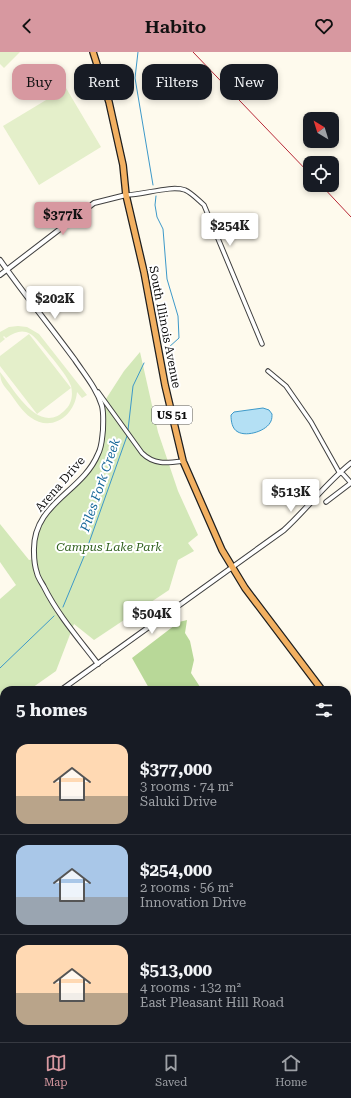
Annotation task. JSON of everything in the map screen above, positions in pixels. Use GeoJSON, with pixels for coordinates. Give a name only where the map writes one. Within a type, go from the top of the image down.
{"type":"FeatureCollection","features":[{"type":"Feature","properties":{"kind":"highway","name":"South Illinois Avenue"},"geometry":{"type":"LineString","coordinates":[[93,52],[110,102],[123,165],[126,194],[144,272],[165,384],[183,461],[222,550],[254,602],[317,686]]}},
{"type":"Feature","properties":{"kind":"street"},"geometry":{"type":"LineString","coordinates":[[0,275],[94,202],[126,194],[138,195],[177,188],[194,196],[204,205],[262,344]]}},
{"type":"Feature","properties":{"kind":"street","name":"Arena Drive"},"geometry":{"type":"LineString","coordinates":[[0,260],[96,390],[103,408],[102,441],[98,455],[74,487],[58,500],[47,512],[38,527],[34,542],[34,559],[37,574],[49,598],[98,664]]}},
{"type":"Feature","properties":{"kind":"street"},"geometry":{"type":"LineString","coordinates":[[268,371],[286,386],[311,422],[339,472],[343,474],[351,483],[326,502]]}},
{"type":"Feature","properties":{"kind":"street"},"geometry":{"type":"LineString","coordinates":[[96,390],[142,453],[148,458],[160,463],[183,461]]}},
{"type":"Feature","properties":{"kind":"street"},"geometry":{"type":"LineString","coordinates":[[67,686],[284,530],[298,518],[323,488],[339,472],[351,463]]}},
{"type":"Feature","properties":{"kind":"green space"},"geometry":{"type":"Polygon","coordinates":[[[0,52],[20,52],[4,68],[0,64],[0,52]]]}},
{"type":"Feature","properties":{"kind":"green space"},"geometry":{"type":"Polygon","coordinates":[[[66,88],[101,147],[39,185],[3,126],[46,100],[66,100],[66,88]]]}},
{"type":"Feature","properties":{"kind":"green space"},"geometry":{"type":"Polygon","coordinates":[[[9,327],[27,327],[39,334],[87,395],[82,398],[77,392],[72,408],[61,420],[46,423],[38,422],[30,417],[20,407],[2,382],[0,372],[28,408],[37,415],[47,418],[56,416],[66,409],[71,401],[72,389],[69,381],[56,363],[31,334],[27,332],[19,332],[6,338],[4,336],[3,337],[5,339],[0,343],[0,332],[9,327]]]}},
{"type":"Feature","properties":{"kind":"green space"},"geometry":{"type":"Polygon","coordinates":[[[29,334],[71,388],[37,414],[0,366],[0,356],[29,334]]]}},
{"type":"Feature","properties":{"kind":"green space","name":"Campus Lake Park"},"geometry":{"type":"Polygon","coordinates":[[[140,352],[158,432],[178,491],[198,535],[188,543],[194,551],[178,560],[169,590],[94,640],[74,624],[56,671],[35,686],[0,686],[0,599],[16,585],[0,562],[0,524],[29,560],[34,559],[34,542],[42,519],[89,469],[102,441],[104,402],[124,371],[140,352]]]}},
{"type":"Feature","properties":{"kind":"green space"},"geometry":{"type":"Polygon","coordinates":[[[187,620],[185,633],[190,641],[194,660],[191,673],[199,686],[148,686],[132,658],[179,622],[187,620]]]}},
{"type":"Feature","properties":{"kind":"water"},"geometry":{"type":"Polygon","coordinates":[[[263,408],[269,410],[272,414],[269,425],[265,428],[246,434],[238,432],[234,429],[231,415],[234,412],[263,408]]]}},
{"type":"Feature","properties":{"kind":"waterway","name":"Piles Fork Creek"},"geometry":{"type":"LineString","coordinates":[[138,52],[135,78],[153,185]]}},
{"type":"Feature","properties":{"kind":"waterway","name":"Piles Fork Creek"},"geometry":{"type":"LineString","coordinates":[[156,196],[155,205],[157,217],[163,229],[167,279],[178,316],[179,338],[168,348]]}},
{"type":"Feature","properties":{"kind":"waterway","name":"Piles Fork Creek"},"geometry":{"type":"LineString","coordinates":[[128,430],[133,386],[144,363]]}},
{"type":"Feature","properties":{"kind":"waterway","name":"Piles Fork Creek"},"geometry":{"type":"LineString","coordinates":[[63,607],[85,554],[127,436]]}},
{"type":"Feature","properties":{"kind":"waterway","name":"Piles Fork Creek"},"geometry":{"type":"LineString","coordinates":[[0,668],[54,616]]}},
{"type":"Feature","properties":{"kind":"railway"},"geometry":{"type":"LineString","coordinates":[[193,52],[303,167]]}},
{"type":"Feature","properties":{"kind":"railway"},"geometry":{"type":"LineString","coordinates":[[328,192],[351,217]]}}]}
